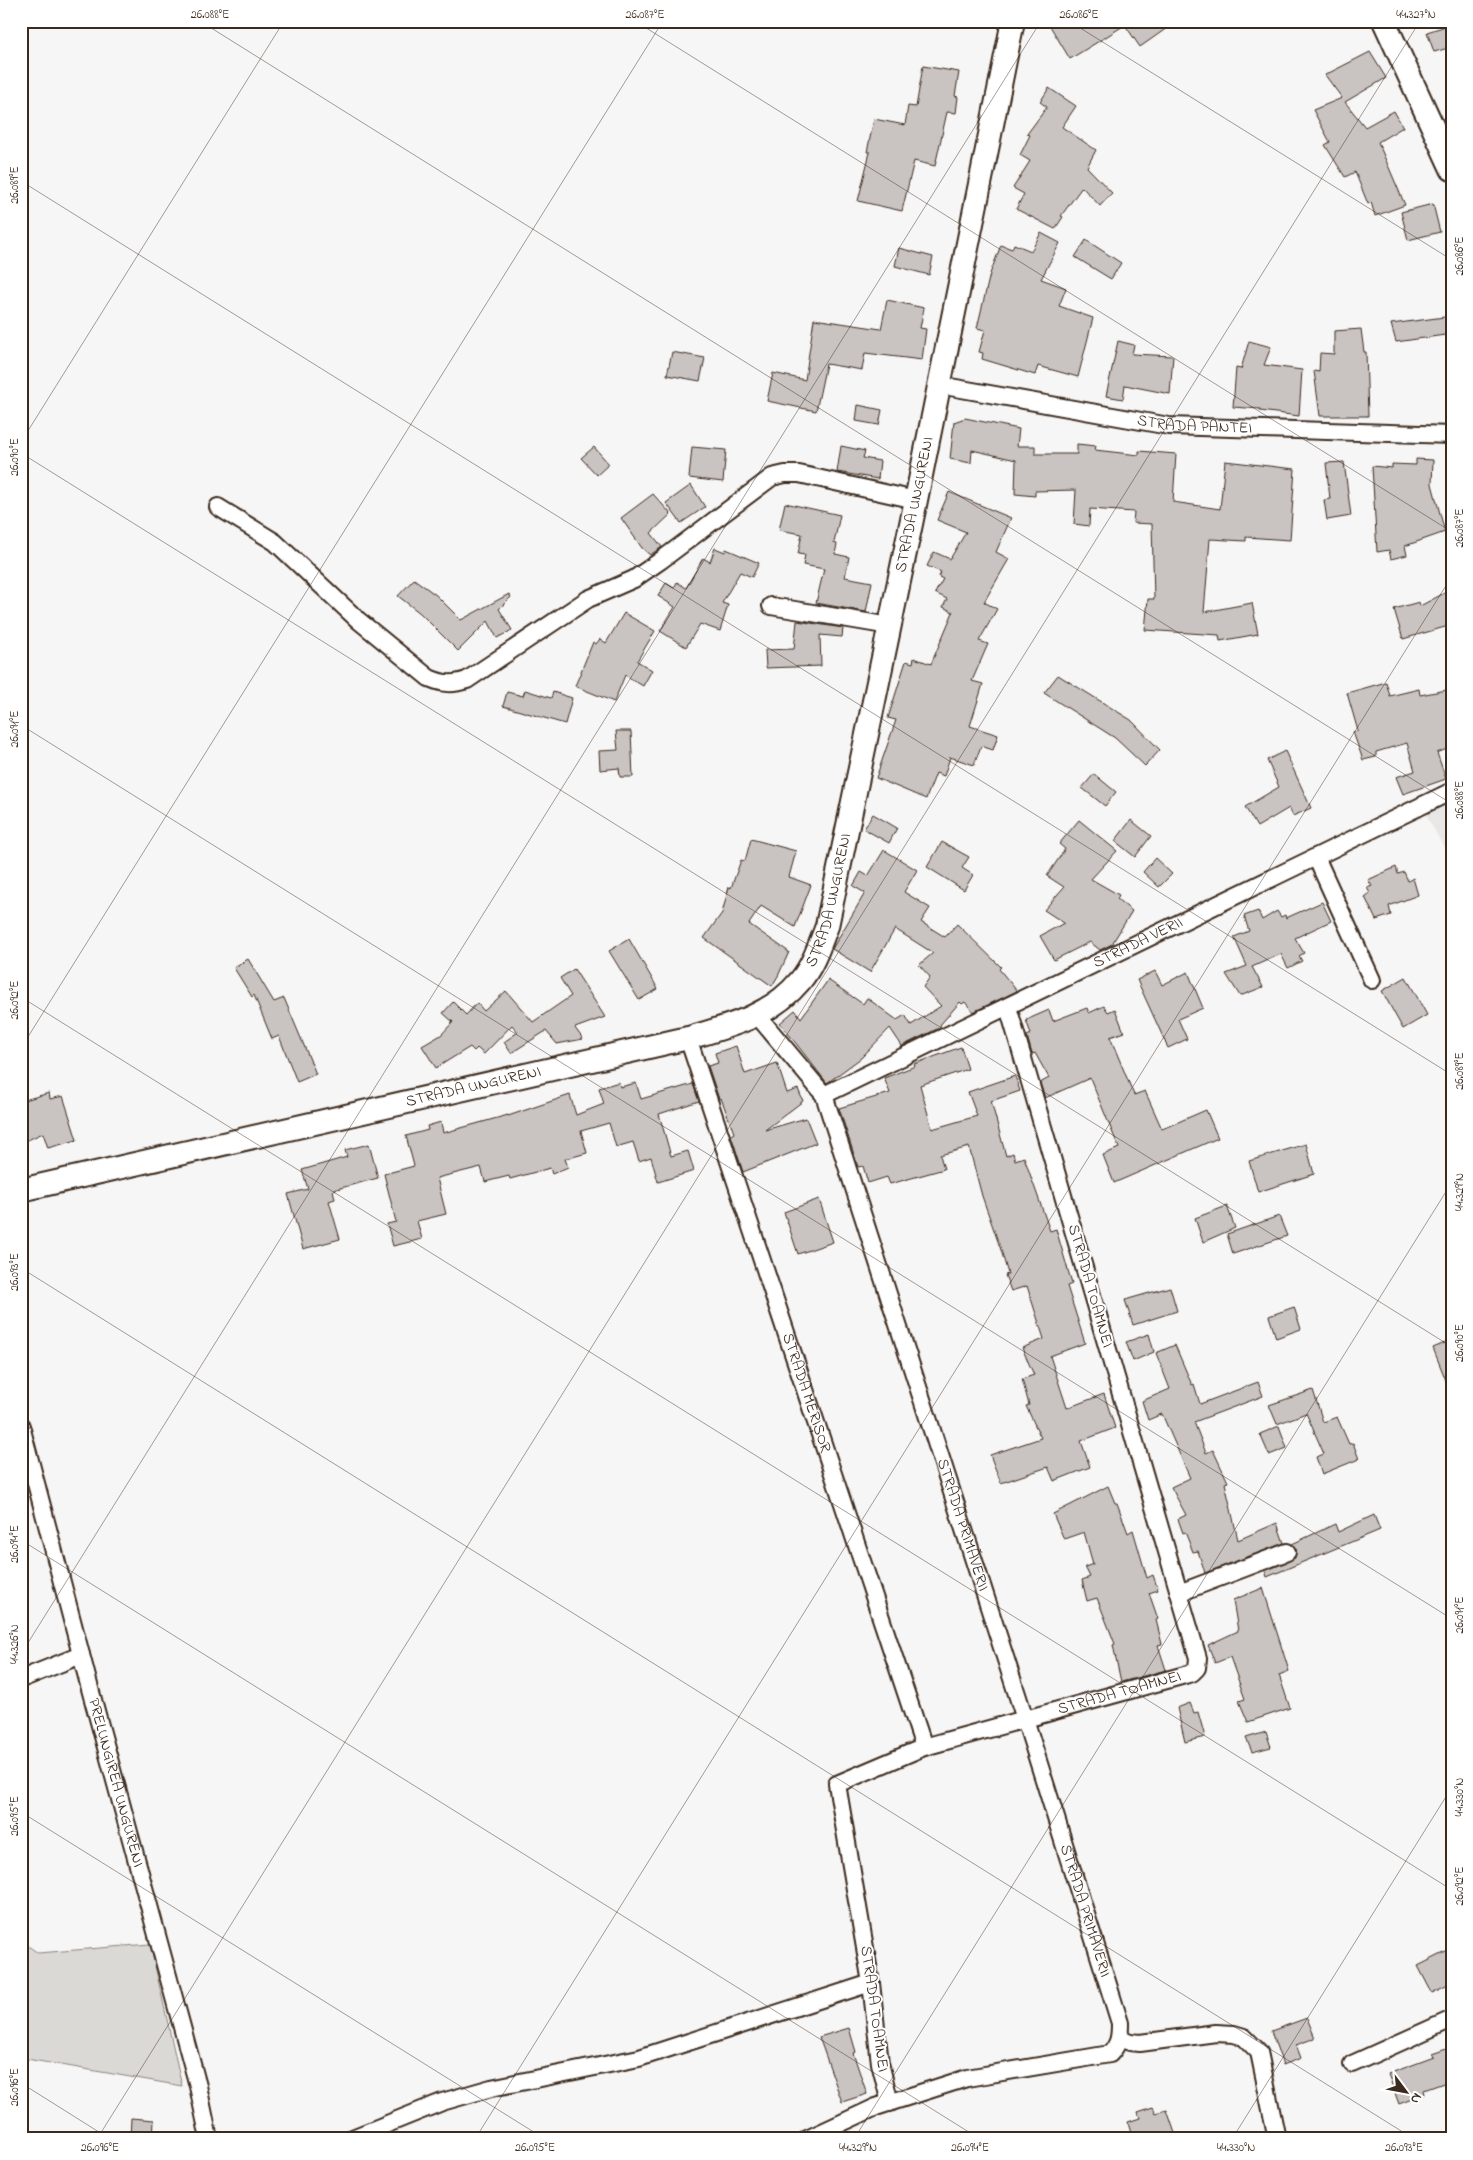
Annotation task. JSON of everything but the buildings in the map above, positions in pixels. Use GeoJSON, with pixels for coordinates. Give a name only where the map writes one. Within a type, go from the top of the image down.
{"type":"FeatureCollection","features":[{"type":"Feature","properties":{"kind":"main road","name":"STRADA UNGURENI"},"geometry":{"type":"LineString","coordinates":[[21,1190],[688,1038],[742,1022],[757,1015],[782,999],[801,980],[816,953],[827,926],[1013,21]]}},
{"type":"Feature","properties":{"kind":"main road"},"geometry":{"type":"LineString","coordinates":[[1384,21],[1452,169]]}},
{"type":"Feature","properties":{"kind":"street","name":"STRADA PANTEI"},"geometry":{"type":"LineString","coordinates":[[939,385],[1170,426],[1452,435]]}},
{"type":"Feature","properties":{"kind":"street"},"geometry":{"type":"LineString","coordinates":[[218,507],[275,542],[358,620],[428,678],[442,683],[454,684],[467,680],[588,600],[641,574],[772,477],[785,474],[799,474],[916,500]]}},
{"type":"Feature","properties":{"kind":"street"},"geometry":{"type":"LineString","coordinates":[[771,606],[890,626]]}},
{"type":"Feature","properties":{"kind":"street","name":"STRADA VERII"},"geometry":{"type":"LineString","coordinates":[[824,1094],[1008,1007],[1452,791]]}},
{"type":"Feature","properties":{"kind":"street"},"geometry":{"type":"LineString","coordinates":[[1316,857],[1372,980]]}},
{"type":"Feature","properties":{"kind":"street","name":"STRADA TOAMNEI"},"geometry":{"type":"LineString","coordinates":[[890,2103],[880,2063],[870,1983],[837,1784],[924,1747],[1192,1673],[1197,1668],[1198,1658],[1180,1593],[1008,1007]]}},
{"type":"Feature","properties":{"kind":"street","name":"STRADA PRIMĂVERII"},"geometry":{"type":"LineString","coordinates":[[757,1015],[824,1094],[1025,1719],[1120,2023],[1120,2038]]}},
{"type":"Feature","properties":{"kind":"street","name":"STRADA MERIȘOR"},"geometry":{"type":"LineString","coordinates":[[688,1038],[924,1747]]}},
{"type":"Feature","properties":{"kind":"street","name":"PRELUNGIREA UNGURENI"},"geometry":{"type":"LineString","coordinates":[[21,1426],[198,2086],[209,2139]]}},
{"type":"Feature","properties":{"kind":"street"},"geometry":{"type":"LineString","coordinates":[[1180,1593],[1287,1552]]}},
{"type":"Feature","properties":{"kind":"street"},"geometry":{"type":"LineString","coordinates":[[21,1679],[81,1655]]}},
{"type":"Feature","properties":{"kind":"street"},"geometry":{"type":"LineString","coordinates":[[350,2139],[442,2102],[491,2088],[639,2058],[870,1983]]}},
{"type":"Feature","properties":{"kind":"street"},"geometry":{"type":"LineString","coordinates":[[1352,2064],[1452,2020]]}},
{"type":"Feature","properties":{"kind":"street"},"geometry":{"type":"LineString","coordinates":[[807,2139],[876,2107],[967,2078],[1110,2054],[1117,2046],[1120,2038],[1140,2043],[1216,2032],[1244,2037],[1259,2052],[1276,2139]]}},
{"type":"Feature","properties":{"kind":"shaded area"},"geometry":{"type":"Polygon","coordinates":[[[1452,802],[1452,862],[1426,815],[1452,802]]]}},
{"type":"Feature","properties":{"kind":"shaded area"},"geometry":{"type":"Polygon","coordinates":[[[21,1941],[38,1953],[150,1944],[182,2086],[21,2058],[21,1941]]]}}]}
